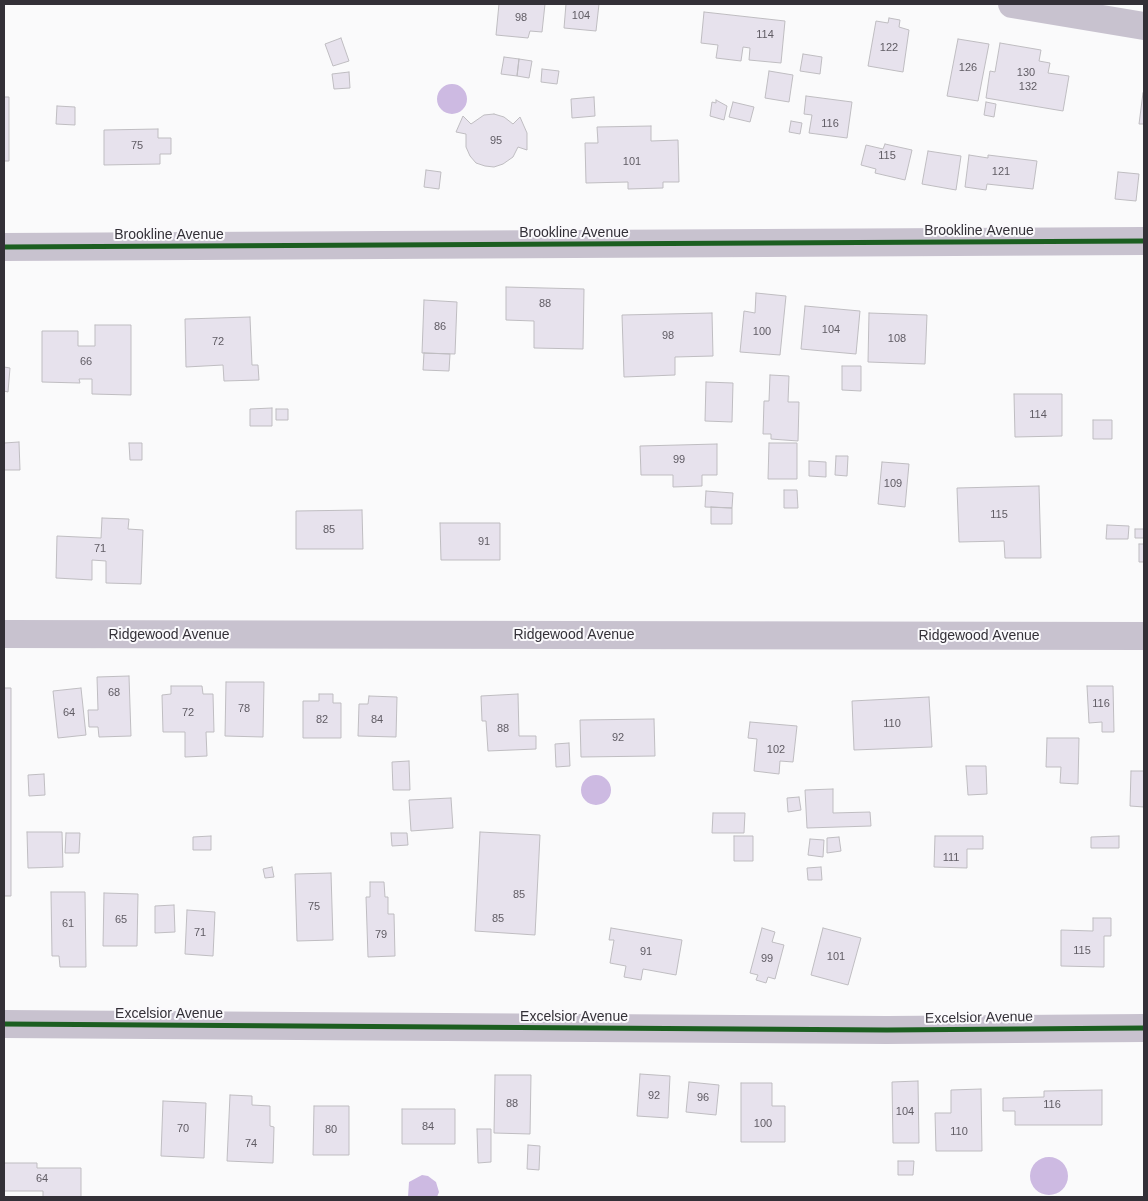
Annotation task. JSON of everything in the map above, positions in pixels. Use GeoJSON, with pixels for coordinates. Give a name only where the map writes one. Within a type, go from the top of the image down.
{"type":"FeatureCollection","features":[{"type":"Feature","properties":{"kind":"street"},"geometry":{"type":"LineString","coordinates":[[1012,4],[1144,26]]}},
{"type":"Feature","properties":{"kind":"street","name":"Brookline Avenue"},"geometry":{"type":"LineString","coordinates":[[4,247],[1144,241]]}},
{"type":"Feature","properties":{"kind":"street","name":"Ridgewood Avenue"},"geometry":{"type":"LineString","coordinates":[[4,634],[1144,636]]}},
{"type":"Feature","properties":{"kind":"street","name":"Excelsior Avenue"},"geometry":{"type":"LineString","coordinates":[[4,1024],[877,1030],[1144,1028]]}},
{"type":"Feature","properties":{"kind":"shaded area"},"geometry":{"type":"Polygon","coordinates":[[[452,84],[463,88],[467,99],[463,110],[452,114],[441,110],[437,99],[441,88],[452,84]]]}},
{"type":"Feature","properties":{"kind":"shaded area"},"geometry":{"type":"Polygon","coordinates":[[[596,775],[607,779],[611,790],[607,801],[596,805],[585,801],[581,790],[585,779],[596,775]]]}},
{"type":"Feature","properties":{"kind":"shaded area"},"geometry":{"type":"Polygon","coordinates":[[[1049,1157],[1063,1162],[1068,1176],[1063,1190],[1049,1195],[1035,1190],[1030,1176],[1035,1162],[1049,1157]]]}},
{"type":"Feature","properties":{"kind":"shaded area"},"geometry":{"type":"Polygon","coordinates":[[[422,1175],[428,1176],[436,1182],[439,1192],[437,1197],[408,1197],[409,1182],[422,1175]]]}},
{"type":"Feature","properties":{"kind":"building"},"geometry":{"type":"Polygon","coordinates":[[[499,4],[545,4],[542,32],[530,31],[528,38],[496,35],[499,4]]]}},
{"type":"Feature","properties":{"kind":"building"},"geometry":{"type":"Polygon","coordinates":[[[566,4],[599,4],[596,31],[564,28],[566,4]]]}},
{"type":"Feature","properties":{"kind":"building"},"geometry":{"type":"Polygon","coordinates":[[[704,12],[785,21],[781,63],[749,60],[750,48],[743,47],[741,61],[716,58],[718,45],[701,43],[704,12]]]}},
{"type":"Feature","properties":{"kind":"building"},"geometry":{"type":"Polygon","coordinates":[[[889,18],[900,20],[899,27],[909,30],[903,72],[868,66],[876,21],[888,23],[889,18]]]}},
{"type":"Feature","properties":{"kind":"building"},"geometry":{"type":"Polygon","coordinates":[[[341,38],[349,61],[333,66],[325,44],[341,38]]]}},
{"type":"Feature","properties":{"kind":"building"},"geometry":{"type":"Polygon","coordinates":[[[958,39],[989,44],[978,101],[947,96],[958,39]]]}},
{"type":"Feature","properties":{"kind":"building"},"geometry":{"type":"Polygon","coordinates":[[[1000,43],[1041,50],[1039,61],[1050,63],[1048,73],[1069,76],[1063,111],[986,98],[990,71],[995,72],[1000,43]]]}},
{"type":"Feature","properties":{"kind":"building"},"geometry":{"type":"Polygon","coordinates":[[[803,54],[822,57],[820,74],[800,71],[803,54]]]}},
{"type":"Feature","properties":{"kind":"building"},"geometry":{"type":"Polygon","coordinates":[[[504,57],[519,59],[517,76],[501,74],[504,57]]]}},
{"type":"Feature","properties":{"kind":"building"},"geometry":{"type":"Polygon","coordinates":[[[519,59],[532,61],[529,78],[517,76],[519,59]]]}},
{"type":"Feature","properties":{"kind":"building"},"geometry":{"type":"Polygon","coordinates":[[[542,69],[559,71],[557,84],[541,82],[542,69]]]}},
{"type":"Feature","properties":{"kind":"building"},"geometry":{"type":"Polygon","coordinates":[[[769,71],[793,75],[789,102],[765,98],[769,71]]]}},
{"type":"Feature","properties":{"kind":"building"},"geometry":{"type":"Polygon","coordinates":[[[349,72],[350,88],[334,89],[332,74],[349,72]]]}},
{"type":"Feature","properties":{"kind":"building"},"geometry":{"type":"Polygon","coordinates":[[[1143,93],[1144,124],[1139,124],[1143,93]]]}},
{"type":"Feature","properties":{"kind":"building"},"geometry":{"type":"Polygon","coordinates":[[[806,96],[852,102],[847,138],[809,133],[812,115],[804,114],[806,96]]]}},
{"type":"Feature","properties":{"kind":"building"},"geometry":{"type":"Polygon","coordinates":[[[4,97],[9,97],[9,161],[4,161],[4,97]]]}},
{"type":"Feature","properties":{"kind":"building"},"geometry":{"type":"Polygon","coordinates":[[[594,97],[595,116],[572,118],[571,99],[594,97]]]}},
{"type":"Feature","properties":{"kind":"building"},"geometry":{"type":"Polygon","coordinates":[[[716,100],[727,106],[724,120],[710,116],[712,102],[716,103],[716,100]]]}},
{"type":"Feature","properties":{"kind":"building"},"geometry":{"type":"Polygon","coordinates":[[[733,102],[754,107],[750,122],[729,117],[733,102]]]}},
{"type":"Feature","properties":{"kind":"building"},"geometry":{"type":"Polygon","coordinates":[[[986,102],[996,104],[994,117],[984,115],[986,102]]]}},
{"type":"Feature","properties":{"kind":"building"},"geometry":{"type":"Polygon","coordinates":[[[57,106],[75,107],[75,125],[56,124],[57,106]]]}},
{"type":"Feature","properties":{"kind":"building"},"geometry":{"type":"Polygon","coordinates":[[[494,114],[504,117],[513,124],[520,117],[527,133],[527,150],[518,147],[513,157],[503,164],[494,167],[476,163],[466,147],[466,134],[456,132],[463,116],[471,124],[484,115],[494,114]]]}},
{"type":"Feature","properties":{"kind":"building"},"geometry":{"type":"Polygon","coordinates":[[[791,121],[802,123],[800,134],[789,132],[791,121]]]}},
{"type":"Feature","properties":{"kind":"building"},"geometry":{"type":"Polygon","coordinates":[[[651,126],[651,141],[678,140],[679,182],[663,182],[663,188],[628,189],[628,182],[586,183],[585,143],[598,143],[597,127],[651,126]]]}},
{"type":"Feature","properties":{"kind":"building"},"geometry":{"type":"Polygon","coordinates":[[[158,129],[158,138],[171,138],[171,154],[160,154],[160,164],[104,165],[104,130],[158,129]]]}},
{"type":"Feature","properties":{"kind":"building"},"geometry":{"type":"Polygon","coordinates":[[[885,144],[912,150],[905,180],[875,173],[876,169],[861,165],[866,145],[883,149],[885,144]]]}},
{"type":"Feature","properties":{"kind":"building"},"geometry":{"type":"Polygon","coordinates":[[[928,151],[961,156],[956,190],[922,184],[928,151]]]}},
{"type":"Feature","properties":{"kind":"building"},"geometry":{"type":"Polygon","coordinates":[[[969,155],[988,158],[988,155],[1037,161],[1033,189],[987,184],[986,190],[965,187],[969,155]]]}},
{"type":"Feature","properties":{"kind":"building"},"geometry":{"type":"Polygon","coordinates":[[[426,170],[441,172],[439,189],[424,187],[426,170]]]}},
{"type":"Feature","properties":{"kind":"building"},"geometry":{"type":"Polygon","coordinates":[[[1118,172],[1139,174],[1136,201],[1115,199],[1118,172]]]}},
{"type":"Feature","properties":{"kind":"building"},"geometry":{"type":"Polygon","coordinates":[[[506,287],[584,289],[583,349],[534,348],[534,321],[506,320],[506,287]]]}},
{"type":"Feature","properties":{"kind":"building"},"geometry":{"type":"Polygon","coordinates":[[[756,293],[786,296],[780,355],[740,352],[744,311],[755,313],[756,293]]]}},
{"type":"Feature","properties":{"kind":"building"},"geometry":{"type":"Polygon","coordinates":[[[424,300],[457,302],[455,354],[422,353],[424,300]]]}},
{"type":"Feature","properties":{"kind":"building"},"geometry":{"type":"Polygon","coordinates":[[[805,306],[860,311],[856,354],[801,349],[805,306]]]}},
{"type":"Feature","properties":{"kind":"building"},"geometry":{"type":"Polygon","coordinates":[[[712,313],[713,356],[675,357],[675,375],[624,377],[622,315],[712,313]]]}},
{"type":"Feature","properties":{"kind":"building"},"geometry":{"type":"Polygon","coordinates":[[[869,313],[927,315],[925,364],[868,362],[869,313]]]}},
{"type":"Feature","properties":{"kind":"building"},"geometry":{"type":"Polygon","coordinates":[[[250,317],[252,365],[258,365],[259,380],[224,381],[223,365],[186,367],[185,319],[250,317]]]}},
{"type":"Feature","properties":{"kind":"building"},"geometry":{"type":"Polygon","coordinates":[[[95,325],[131,325],[131,395],[92,394],[92,379],[79,379],[80,383],[42,382],[42,331],[78,331],[78,346],[95,346],[95,325]]]}},
{"type":"Feature","properties":{"kind":"building"},"geometry":{"type":"Polygon","coordinates":[[[424,353],[450,354],[449,371],[423,370],[424,353]]]}},
{"type":"Feature","properties":{"kind":"building"},"geometry":{"type":"Polygon","coordinates":[[[842,366],[861,366],[861,391],[842,390],[842,366]]]}},
{"type":"Feature","properties":{"kind":"building"},"geometry":{"type":"Polygon","coordinates":[[[4,367],[10,368],[8,392],[4,391],[4,367]]]}},
{"type":"Feature","properties":{"kind":"building"},"geometry":{"type":"Polygon","coordinates":[[[770,375],[789,376],[788,402],[799,402],[798,441],[771,439],[771,434],[763,434],[764,401],[769,401],[770,375]]]}},
{"type":"Feature","properties":{"kind":"building"},"geometry":{"type":"Polygon","coordinates":[[[706,382],[733,383],[732,422],[705,421],[706,382]]]}},
{"type":"Feature","properties":{"kind":"building"},"geometry":{"type":"Polygon","coordinates":[[[1014,394],[1062,394],[1062,436],[1015,437],[1014,394]]]}},
{"type":"Feature","properties":{"kind":"building"},"geometry":{"type":"Polygon","coordinates":[[[272,408],[272,426],[250,426],[250,409],[272,408]]]}},
{"type":"Feature","properties":{"kind":"building"},"geometry":{"type":"Polygon","coordinates":[[[276,409],[288,409],[288,420],[276,420],[276,409]]]}},
{"type":"Feature","properties":{"kind":"building"},"geometry":{"type":"Polygon","coordinates":[[[1093,420],[1112,420],[1112,439],[1093,439],[1093,420]]]}},
{"type":"Feature","properties":{"kind":"building"},"geometry":{"type":"Polygon","coordinates":[[[19,442],[20,470],[4,470],[4,443],[19,442]]]}},
{"type":"Feature","properties":{"kind":"building"},"geometry":{"type":"Polygon","coordinates":[[[129,443],[142,443],[142,460],[130,460],[129,443]]]}},
{"type":"Feature","properties":{"kind":"building"},"geometry":{"type":"Polygon","coordinates":[[[769,443],[797,443],[797,479],[768,479],[769,443]]]}},
{"type":"Feature","properties":{"kind":"building"},"geometry":{"type":"Polygon","coordinates":[[[717,444],[717,475],[702,475],[702,486],[673,487],[673,475],[641,475],[640,446],[717,444]]]}},
{"type":"Feature","properties":{"kind":"building"},"geometry":{"type":"Polygon","coordinates":[[[836,456],[848,456],[847,476],[835,475],[836,456]]]}},
{"type":"Feature","properties":{"kind":"building"},"geometry":{"type":"Polygon","coordinates":[[[809,461],[826,462],[826,477],[809,476],[809,461]]]}},
{"type":"Feature","properties":{"kind":"building"},"geometry":{"type":"Polygon","coordinates":[[[882,462],[909,464],[905,507],[878,504],[882,462]]]}},
{"type":"Feature","properties":{"kind":"building"},"geometry":{"type":"Polygon","coordinates":[[[1039,486],[1041,558],[1005,558],[1004,541],[959,542],[957,488],[1039,486]]]}},
{"type":"Feature","properties":{"kind":"building"},"geometry":{"type":"Polygon","coordinates":[[[784,490],[797,490],[798,508],[784,508],[784,490]]]}},
{"type":"Feature","properties":{"kind":"building"},"geometry":{"type":"Polygon","coordinates":[[[706,491],[733,493],[732,508],[705,507],[706,491]]]}},
{"type":"Feature","properties":{"kind":"building"},"geometry":{"type":"Polygon","coordinates":[[[711,507],[732,508],[732,524],[711,524],[711,507]]]}},
{"type":"Feature","properties":{"kind":"building"},"geometry":{"type":"Polygon","coordinates":[[[362,510],[363,549],[296,549],[296,511],[362,510]]]}},
{"type":"Feature","properties":{"kind":"building"},"geometry":{"type":"Polygon","coordinates":[[[102,518],[129,519],[128,529],[143,530],[141,584],[106,583],[106,561],[92,560],[92,580],[56,578],[57,536],[101,538],[102,518]]]}},
{"type":"Feature","properties":{"kind":"building"},"geometry":{"type":"Polygon","coordinates":[[[440,523],[500,523],[500,560],[441,560],[440,523]]]}},
{"type":"Feature","properties":{"kind":"building"},"geometry":{"type":"Polygon","coordinates":[[[1107,525],[1129,526],[1128,539],[1106,539],[1107,525]]]}},
{"type":"Feature","properties":{"kind":"building"},"geometry":{"type":"Polygon","coordinates":[[[1135,529],[1144,529],[1144,538],[1135,538],[1135,529]]]}},
{"type":"Feature","properties":{"kind":"building"},"geometry":{"type":"Polygon","coordinates":[[[1139,544],[1144,544],[1144,562],[1139,562],[1139,544]]]}},
{"type":"Feature","properties":{"kind":"building"},"geometry":{"type":"Polygon","coordinates":[[[129,676],[131,736],[99,737],[98,727],[89,727],[88,710],[98,710],[97,677],[129,676]]]}},
{"type":"Feature","properties":{"kind":"building"},"geometry":{"type":"Polygon","coordinates":[[[226,682],[264,682],[263,737],[225,736],[226,682]]]}},
{"type":"Feature","properties":{"kind":"building"},"geometry":{"type":"Polygon","coordinates":[[[171,686],[202,686],[203,694],[213,694],[214,732],[206,732],[207,756],[185,757],[185,732],[163,732],[162,695],[171,694],[171,686]]]}},
{"type":"Feature","properties":{"kind":"building"},"geometry":{"type":"Polygon","coordinates":[[[1087,686],[1113,686],[1114,732],[1102,732],[1102,722],[1089,723],[1087,686]]]}},
{"type":"Feature","properties":{"kind":"building"},"geometry":{"type":"Polygon","coordinates":[[[4,688],[11,688],[11,896],[4,896],[4,688]]]}},
{"type":"Feature","properties":{"kind":"building"},"geometry":{"type":"Polygon","coordinates":[[[81,688],[86,735],[58,738],[53,691],[81,688]]]}},
{"type":"Feature","properties":{"kind":"building"},"geometry":{"type":"Polygon","coordinates":[[[319,694],[333,694],[333,703],[341,703],[341,738],[303,738],[303,701],[319,701],[319,694]]]}},
{"type":"Feature","properties":{"kind":"building"},"geometry":{"type":"Polygon","coordinates":[[[518,694],[519,736],[536,736],[536,749],[488,751],[486,721],[482,721],[481,696],[518,694]]]}},
{"type":"Feature","properties":{"kind":"building"},"geometry":{"type":"Polygon","coordinates":[[[369,696],[397,697],[396,737],[358,736],[359,704],[368,704],[369,696]]]}},
{"type":"Feature","properties":{"kind":"building"},"geometry":{"type":"Polygon","coordinates":[[[929,697],[932,747],[854,750],[852,701],[929,697]]]}},
{"type":"Feature","properties":{"kind":"building"},"geometry":{"type":"Polygon","coordinates":[[[654,719],[655,756],[581,757],[580,720],[654,719]]]}},
{"type":"Feature","properties":{"kind":"building"},"geometry":{"type":"Polygon","coordinates":[[[750,722],[797,726],[793,762],[780,761],[779,774],[754,771],[757,739],[748,738],[750,722]]]}},
{"type":"Feature","properties":{"kind":"building"},"geometry":{"type":"Polygon","coordinates":[[[1047,738],[1079,738],[1078,784],[1060,783],[1061,767],[1046,767],[1047,738]]]}},
{"type":"Feature","properties":{"kind":"building"},"geometry":{"type":"Polygon","coordinates":[[[569,743],[570,766],[556,767],[555,744],[569,743]]]}},
{"type":"Feature","properties":{"kind":"building"},"geometry":{"type":"Polygon","coordinates":[[[409,761],[410,790],[393,790],[392,762],[409,761]]]}},
{"type":"Feature","properties":{"kind":"building"},"geometry":{"type":"Polygon","coordinates":[[[966,766],[986,766],[987,794],[968,795],[966,766]]]}},
{"type":"Feature","properties":{"kind":"building"},"geometry":{"type":"Polygon","coordinates":[[[1131,771],[1144,771],[1144,807],[1130,806],[1131,771]]]}},
{"type":"Feature","properties":{"kind":"building"},"geometry":{"type":"Polygon","coordinates":[[[44,774],[45,795],[29,796],[28,775],[44,774]]]}},
{"type":"Feature","properties":{"kind":"building"},"geometry":{"type":"Polygon","coordinates":[[[833,789],[833,813],[870,812],[871,826],[807,828],[805,790],[833,789]]]}},
{"type":"Feature","properties":{"kind":"building"},"geometry":{"type":"Polygon","coordinates":[[[799,797],[801,810],[788,812],[787,798],[799,797]]]}},
{"type":"Feature","properties":{"kind":"building"},"geometry":{"type":"Polygon","coordinates":[[[451,798],[453,828],[411,831],[409,800],[451,798]]]}},
{"type":"Feature","properties":{"kind":"building"},"geometry":{"type":"Polygon","coordinates":[[[713,813],[745,813],[744,833],[712,833],[713,813]]]}},
{"type":"Feature","properties":{"kind":"building"},"geometry":{"type":"Polygon","coordinates":[[[27,832],[62,832],[63,867],[28,868],[27,832]]]}},
{"type":"Feature","properties":{"kind":"building"},"geometry":{"type":"Polygon","coordinates":[[[480,832],[540,835],[535,935],[475,931],[480,832]]]}},
{"type":"Feature","properties":{"kind":"building"},"geometry":{"type":"Polygon","coordinates":[[[66,833],[80,833],[79,853],[65,853],[66,833]]]}},
{"type":"Feature","properties":{"kind":"building"},"geometry":{"type":"Polygon","coordinates":[[[391,833],[407,833],[408,845],[392,846],[391,833]]]}},
{"type":"Feature","properties":{"kind":"building"},"geometry":{"type":"Polygon","coordinates":[[[211,836],[211,850],[193,850],[193,837],[211,836]]]}},
{"type":"Feature","properties":{"kind":"building"},"geometry":{"type":"Polygon","coordinates":[[[734,836],[753,836],[753,861],[734,861],[734,836]]]}},
{"type":"Feature","properties":{"kind":"building"},"geometry":{"type":"Polygon","coordinates":[[[935,836],[983,836],[983,849],[967,849],[967,868],[934,867],[935,836]]]}},
{"type":"Feature","properties":{"kind":"building"},"geometry":{"type":"Polygon","coordinates":[[[1119,836],[1119,848],[1091,848],[1091,837],[1119,836]]]}},
{"type":"Feature","properties":{"kind":"building"},"geometry":{"type":"Polygon","coordinates":[[[839,837],[841,851],[827,853],[827,838],[839,837]]]}},
{"type":"Feature","properties":{"kind":"building"},"geometry":{"type":"Polygon","coordinates":[[[810,839],[824,840],[823,857],[808,855],[810,839]]]}},
{"type":"Feature","properties":{"kind":"building"},"geometry":{"type":"Polygon","coordinates":[[[272,867],[274,877],[265,878],[263,869],[272,867]]]}},
{"type":"Feature","properties":{"kind":"building"},"geometry":{"type":"Polygon","coordinates":[[[821,867],[822,880],[808,880],[807,868],[821,867]]]}},
{"type":"Feature","properties":{"kind":"building"},"geometry":{"type":"Polygon","coordinates":[[[331,873],[333,940],[297,941],[295,874],[331,873]]]}},
{"type":"Feature","properties":{"kind":"building"},"geometry":{"type":"Polygon","coordinates":[[[370,882],[384,882],[385,897],[388,897],[388,914],[394,914],[395,956],[368,957],[366,897],[370,897],[370,882]]]}},
{"type":"Feature","properties":{"kind":"building"},"geometry":{"type":"Polygon","coordinates":[[[51,892],[85,892],[86,967],[60,967],[59,956],[52,956],[51,892]]]}},
{"type":"Feature","properties":{"kind":"building"},"geometry":{"type":"Polygon","coordinates":[[[104,893],[138,894],[137,946],[103,946],[104,893]]]}},
{"type":"Feature","properties":{"kind":"building"},"geometry":{"type":"Polygon","coordinates":[[[174,905],[175,932],[155,933],[155,906],[174,905]]]}},
{"type":"Feature","properties":{"kind":"building"},"geometry":{"type":"Polygon","coordinates":[[[187,910],[215,912],[213,956],[185,954],[187,910]]]}},
{"type":"Feature","properties":{"kind":"building"},"geometry":{"type":"Polygon","coordinates":[[[1093,918],[1111,918],[1111,936],[1104,936],[1104,967],[1061,966],[1061,930],[1093,931],[1093,918]]]}},
{"type":"Feature","properties":{"kind":"building"},"geometry":{"type":"Polygon","coordinates":[[[611,928],[682,940],[676,975],[643,969],[641,980],[624,977],[626,966],[610,963],[614,940],[609,940],[611,928]]]}},
{"type":"Feature","properties":{"kind":"building"},"geometry":{"type":"Polygon","coordinates":[[[762,928],[775,932],[772,942],[784,945],[775,979],[768,977],[766,983],[756,980],[758,975],[750,973],[762,928]]]}},
{"type":"Feature","properties":{"kind":"building"},"geometry":{"type":"Polygon","coordinates":[[[823,928],[861,938],[848,985],[811,975],[823,928]]]}},
{"type":"Feature","properties":{"kind":"building"},"geometry":{"type":"Polygon","coordinates":[[[640,1074],[670,1076],[668,1118],[637,1116],[640,1074]]]}},
{"type":"Feature","properties":{"kind":"building"},"geometry":{"type":"Polygon","coordinates":[[[495,1075],[531,1075],[530,1134],[494,1133],[495,1075]]]}},
{"type":"Feature","properties":{"kind":"building"},"geometry":{"type":"Polygon","coordinates":[[[918,1081],[919,1143],[893,1143],[892,1082],[918,1081]]]}},
{"type":"Feature","properties":{"kind":"building"},"geometry":{"type":"Polygon","coordinates":[[[689,1082],[719,1085],[716,1115],[686,1112],[689,1082]]]}},
{"type":"Feature","properties":{"kind":"building"},"geometry":{"type":"Polygon","coordinates":[[[741,1083],[772,1083],[772,1106],[785,1106],[785,1142],[741,1142],[741,1083]]]}},
{"type":"Feature","properties":{"kind":"building"},"geometry":{"type":"Polygon","coordinates":[[[981,1089],[982,1151],[936,1151],[935,1113],[951,1113],[951,1090],[981,1089]]]}},
{"type":"Feature","properties":{"kind":"building"},"geometry":{"type":"Polygon","coordinates":[[[1102,1090],[1102,1125],[1015,1125],[1015,1111],[1003,1111],[1003,1098],[1044,1097],[1044,1091],[1102,1090]]]}},
{"type":"Feature","properties":{"kind":"building"},"geometry":{"type":"Polygon","coordinates":[[[230,1095],[252,1096],[252,1105],[270,1106],[270,1126],[274,1127],[273,1163],[227,1161],[230,1095]]]}},
{"type":"Feature","properties":{"kind":"building"},"geometry":{"type":"Polygon","coordinates":[[[163,1101],[206,1103],[204,1158],[161,1156],[163,1101]]]}},
{"type":"Feature","properties":{"kind":"building"},"geometry":{"type":"Polygon","coordinates":[[[314,1106],[349,1106],[349,1155],[313,1155],[314,1106]]]}},
{"type":"Feature","properties":{"kind":"building"},"geometry":{"type":"Polygon","coordinates":[[[402,1109],[455,1109],[455,1144],[402,1144],[402,1109]]]}},
{"type":"Feature","properties":{"kind":"building"},"geometry":{"type":"Polygon","coordinates":[[[477,1129],[491,1129],[491,1162],[478,1163],[477,1129]]]}},
{"type":"Feature","properties":{"kind":"building"},"geometry":{"type":"Polygon","coordinates":[[[528,1145],[540,1146],[539,1170],[527,1169],[528,1145]]]}},
{"type":"Feature","properties":{"kind":"building"},"geometry":{"type":"Polygon","coordinates":[[[898,1161],[914,1161],[913,1175],[898,1175],[898,1161]]]}},
{"type":"Feature","properties":{"kind":"building"},"geometry":{"type":"Polygon","coordinates":[[[4,1163],[37,1163],[37,1168],[81,1168],[81,1197],[43,1197],[43,1191],[4,1191],[4,1163]]]}},
{"type":"Feature","properties":{"kind":"cycle path"},"geometry":{"type":"LineString","coordinates":[[4,247],[1144,241]]}},
{"type":"Feature","properties":{"kind":"cycle path"},"geometry":{"type":"LineString","coordinates":[[4,1024],[887,1030],[1144,1028]]}}]}
